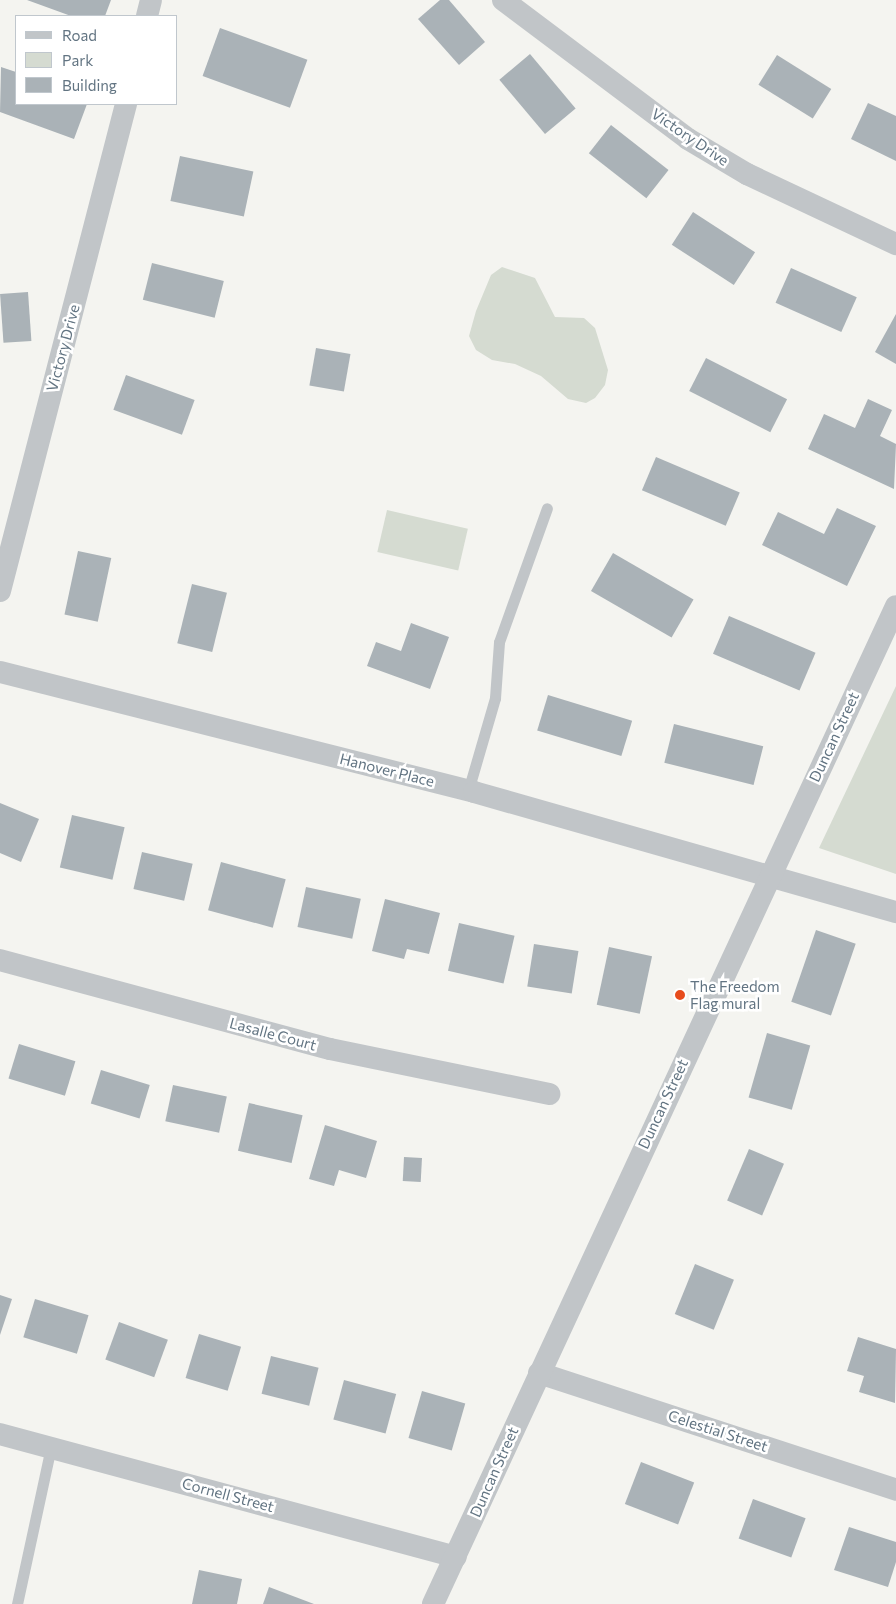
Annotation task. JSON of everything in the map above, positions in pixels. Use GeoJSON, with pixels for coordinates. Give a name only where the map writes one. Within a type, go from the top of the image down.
{"type":"FeatureCollection","features":[{"type":"Feature","properties":{"kind":"street"},"geometry":{"type":"LineString","coordinates":[[147,15],[151,0]]}},
{"type":"Feature","properties":{"kind":"street","name":"Victory Drive"},"geometry":{"type":"LineString","coordinates":[[502,0],[688,139],[747,174],[896,244]]}},
{"type":"Feature","properties":{"kind":"street","name":"Victory Drive"},"geometry":{"type":"LineString","coordinates":[[0,591],[126,105]]}},
{"type":"Feature","properties":{"kind":"street","name":"Duncan Street"},"geometry":{"type":"LineString","coordinates":[[433,1604],[896,606]]}},
{"type":"Feature","properties":{"kind":"street","name":"Hanover Place"},"geometry":{"type":"LineString","coordinates":[[0,672],[468,791],[772,874],[896,912]]}},
{"type":"Feature","properties":{"kind":"street","name":"Lasalle Court"},"geometry":{"type":"LineString","coordinates":[[0,960],[330,1049],[549,1094]]}},
{"type":"Feature","properties":{"kind":"street","name":"Celestial Street"},"geometry":{"type":"LineString","coordinates":[[539,1373],[896,1490]]}},
{"type":"Feature","properties":{"kind":"street","name":"Cornell Street"},"geometry":{"type":"LineString","coordinates":[[0,1434],[456,1557]]}},
{"type":"Feature","properties":{"kind":"lane"},"geometry":{"type":"LineString","coordinates":[[468,791],[495,698],[499,642],[547,508]]}},
{"type":"Feature","properties":{"kind":"lane"},"geometry":{"type":"LineString","coordinates":[[17,1604],[51,1447]]}},
{"type":"Feature","properties":{"kind":"green space"},"geometry":{"type":"Polygon","coordinates":[[[502,267],[535,278],[555,317],[584,318],[595,328],[608,370],[605,385],[595,398],[586,403],[568,399],[541,376],[515,364],[492,360],[476,350],[469,336],[476,311],[491,275],[502,267]]]}},
{"type":"Feature","properties":{"kind":"green space"},"geometry":{"type":"Polygon","coordinates":[[[387,510],[468,529],[458,571],[377,552],[387,510]]]}},
{"type":"Feature","properties":{"kind":"green space"},"geometry":{"type":"Polygon","coordinates":[[[896,686],[896,874],[819,848],[896,686]]]}},
{"type":"Feature","properties":{"kind":"building"},"geometry":{"type":"Polygon","coordinates":[[[27,0],[111,0],[105,15],[68,15],[27,0]]]}},
{"type":"Feature","properties":{"kind":"building"},"geometry":{"type":"Polygon","coordinates":[[[440,0],[449,0],[485,42],[459,65],[418,19],[440,0]]]}},
{"type":"Feature","properties":{"kind":"building"},"geometry":{"type":"Polygon","coordinates":[[[220,28],[307,60],[290,108],[203,76],[220,28]]]}},
{"type":"Feature","properties":{"kind":"building"},"geometry":{"type":"Polygon","coordinates":[[[530,54],[576,108],[545,134],[499,80],[530,54]]]}},
{"type":"Feature","properties":{"kind":"building"},"geometry":{"type":"Polygon","coordinates":[[[777,55],[831,89],[813,119],[758,85],[777,55]]]}},
{"type":"Feature","properties":{"kind":"building"},"geometry":{"type":"Polygon","coordinates":[[[1,67],[15,72],[15,105],[87,105],[74,139],[0,112],[1,67]]]}},
{"type":"Feature","properties":{"kind":"building"},"geometry":{"type":"Polygon","coordinates":[[[868,103],[896,116],[896,161],[851,139],[868,103]]]}},
{"type":"Feature","properties":{"kind":"building"},"geometry":{"type":"Polygon","coordinates":[[[611,125],[669,170],[646,198],[589,153],[611,125]]]}},
{"type":"Feature","properties":{"kind":"building"},"geometry":{"type":"Polygon","coordinates":[[[180,156],[253,172],[244,217],[170,201],[180,156]]]}},
{"type":"Feature","properties":{"kind":"building"},"geometry":{"type":"Polygon","coordinates":[[[693,212],[755,252],[734,285],[672,245],[693,212]]]}},
{"type":"Feature","properties":{"kind":"building"},"geometry":{"type":"Polygon","coordinates":[[[152,263],[224,281],[215,318],[143,300],[152,263]]]}},
{"type":"Feature","properties":{"kind":"building"},"geometry":{"type":"Polygon","coordinates":[[[791,268],[857,297],[841,332],[776,303],[791,268]]]}},
{"type":"Feature","properties":{"kind":"building"},"geometry":{"type":"Polygon","coordinates":[[[28,292],[31,341],[3,343],[0,294],[28,292]]]}},
{"type":"Feature","properties":{"kind":"building"},"geometry":{"type":"Polygon","coordinates":[[[896,314],[896,364],[875,352],[896,314]]]}},
{"type":"Feature","properties":{"kind":"building"},"geometry":{"type":"Polygon","coordinates":[[[316,348],[350,354],[344,392],[309,385],[316,348]]]}},
{"type":"Feature","properties":{"kind":"building"},"geometry":{"type":"Polygon","coordinates":[[[706,358],[787,399],[770,432],[689,391],[706,358]]]}},
{"type":"Feature","properties":{"kind":"building"},"geometry":{"type":"Polygon","coordinates":[[[126,375],[195,400],[182,435],[113,410],[126,375]]]}},
{"type":"Feature","properties":{"kind":"building"},"geometry":{"type":"Polygon","coordinates":[[[868,399],[892,410],[880,436],[896,444],[894,489],[808,449],[824,414],[855,428],[868,399]]]}},
{"type":"Feature","properties":{"kind":"building"},"geometry":{"type":"Polygon","coordinates":[[[656,457],[740,493],[726,526],[642,490],[656,457]]]}},
{"type":"Feature","properties":{"kind":"building"},"geometry":{"type":"Polygon","coordinates":[[[837,508],[876,526],[847,586],[762,545],[778,512],[824,534],[837,508]]]}},
{"type":"Feature","properties":{"kind":"building"},"geometry":{"type":"Polygon","coordinates":[[[78,551],[111,558],[98,622],[64,615],[78,551]]]}},
{"type":"Feature","properties":{"kind":"building"},"geometry":{"type":"Polygon","coordinates":[[[613,553],[694,600],[672,638],[591,591],[613,553]]]}},
{"type":"Feature","properties":{"kind":"building"},"geometry":{"type":"Polygon","coordinates":[[[192,584],[227,593],[212,652],[177,643],[192,584]]]}},
{"type":"Feature","properties":{"kind":"building"},"geometry":{"type":"Polygon","coordinates":[[[729,616],[816,653],[800,690],[713,654],[729,616]]]}},
{"type":"Feature","properties":{"kind":"building"},"geometry":{"type":"Polygon","coordinates":[[[411,623],[449,637],[430,689],[367,666],[376,642],[401,651],[411,623]]]}},
{"type":"Feature","properties":{"kind":"building"},"geometry":{"type":"Polygon","coordinates":[[[548,695],[632,721],[621,756],[537,730],[548,695]]]}},
{"type":"Feature","properties":{"kind":"building"},"geometry":{"type":"Polygon","coordinates":[[[674,724],[763,746],[754,785],[664,763],[674,724]]]}},
{"type":"Feature","properties":{"kind":"building"},"geometry":{"type":"Polygon","coordinates":[[[0,803],[39,819],[21,862],[0,853],[0,803]]]}},
{"type":"Feature","properties":{"kind":"building"},"geometry":{"type":"Polygon","coordinates":[[[72,815],[125,827],[112,880],[60,868],[72,815]]]}},
{"type":"Feature","properties":{"kind":"building"},"geometry":{"type":"Polygon","coordinates":[[[142,852],[193,864],[184,901],[133,889],[142,852]]]}},
{"type":"Feature","properties":{"kind":"building"},"geometry":{"type":"Polygon","coordinates":[[[221,862],[286,879],[273,928],[208,910],[221,862]]]}},
{"type":"Feature","properties":{"kind":"building"},"geometry":{"type":"Polygon","coordinates":[[[306,887],[361,899],[352,939],[297,927],[306,887]]]}},
{"type":"Feature","properties":{"kind":"building"},"geometry":{"type":"Polygon","coordinates":[[[385,899],[440,913],[429,954],[407,949],[404,959],[372,951],[385,899]]]}},
{"type":"Feature","properties":{"kind":"building"},"geometry":{"type":"Polygon","coordinates":[[[459,923],[515,936],[504,984],[448,971],[459,923]]]}},
{"type":"Feature","properties":{"kind":"building"},"geometry":{"type":"Polygon","coordinates":[[[816,930],[856,944],[831,1016],[791,1002],[816,930]]]}},
{"type":"Feature","properties":{"kind":"building"},"geometry":{"type":"Polygon","coordinates":[[[534,944],[578,951],[572,994],[527,986],[534,944]]]}},
{"type":"Feature","properties":{"kind":"building"},"geometry":{"type":"Polygon","coordinates":[[[609,947],[652,956],[640,1014],[597,1005],[609,947]]]}},
{"type":"Feature","properties":{"kind":"building"},"geometry":{"type":"Polygon","coordinates":[[[767,1033],[810,1045],[792,1110],[749,1097],[767,1033]]]}},
{"type":"Feature","properties":{"kind":"building"},"geometry":{"type":"Polygon","coordinates":[[[19,1044],[75,1061],[65,1096],[8,1078],[19,1044]]]}},
{"type":"Feature","properties":{"kind":"building"},"geometry":{"type":"Polygon","coordinates":[[[101,1070],[150,1085],[140,1118],[91,1103],[101,1070]]]}},
{"type":"Feature","properties":{"kind":"building"},"geometry":{"type":"Polygon","coordinates":[[[173,1085],[227,1096],[219,1133],[165,1121],[173,1085]]]}},
{"type":"Feature","properties":{"kind":"building"},"geometry":{"type":"Polygon","coordinates":[[[249,1103],[303,1115],[292,1163],[238,1151],[249,1103]]]}},
{"type":"Feature","properties":{"kind":"building"},"geometry":{"type":"Polygon","coordinates":[[[325,1125],[377,1141],[366,1178],[339,1170],[334,1186],[309,1179],[325,1125]]]}},
{"type":"Feature","properties":{"kind":"building"},"geometry":{"type":"Polygon","coordinates":[[[749,1149],[784,1164],[762,1215],[727,1201],[749,1149]]]}},
{"type":"Feature","properties":{"kind":"building"},"geometry":{"type":"Polygon","coordinates":[[[404,1157],[422,1158],[421,1182],[403,1181],[404,1157]]]}},
{"type":"Feature","properties":{"kind":"building"},"geometry":{"type":"Polygon","coordinates":[[[695,1264],[734,1280],[714,1330],[675,1314],[695,1264]]]}},
{"type":"Feature","properties":{"kind":"building"},"geometry":{"type":"Polygon","coordinates":[[[0,1295],[12,1299],[0,1335],[0,1295]]]}},
{"type":"Feature","properties":{"kind":"building"},"geometry":{"type":"Polygon","coordinates":[[[35,1299],[89,1315],[77,1354],[23,1337],[35,1299]]]}},
{"type":"Feature","properties":{"kind":"building"},"geometry":{"type":"Polygon","coordinates":[[[119,1322],[168,1340],[154,1377],[105,1360],[119,1322]]]}},
{"type":"Feature","properties":{"kind":"building"},"geometry":{"type":"Polygon","coordinates":[[[199,1334],[241,1347],[228,1391],[186,1378],[199,1334]]]}},
{"type":"Feature","properties":{"kind":"building"},"geometry":{"type":"Polygon","coordinates":[[[858,1337],[896,1349],[895,1403],[859,1392],[864,1376],[847,1371],[858,1337]]]}},
{"type":"Feature","properties":{"kind":"building"},"geometry":{"type":"Polygon","coordinates":[[[271,1356],[319,1368],[309,1406],[262,1394],[271,1356]]]}},
{"type":"Feature","properties":{"kind":"building"},"geometry":{"type":"Polygon","coordinates":[[[344,1380],[396,1394],[386,1434],[333,1420],[344,1380]]]}},
{"type":"Feature","properties":{"kind":"building"},"geometry":{"type":"Polygon","coordinates":[[[422,1391],[465,1403],[452,1451],[408,1438],[422,1391]]]}},
{"type":"Feature","properties":{"kind":"building"},"geometry":{"type":"Polygon","coordinates":[[[641,1462],[694,1482],[678,1524],[625,1504],[641,1462]]]}},
{"type":"Feature","properties":{"kind":"building"},"geometry":{"type":"Polygon","coordinates":[[[753,1499],[806,1518],[791,1558],[739,1538],[753,1499]]]}},
{"type":"Feature","properties":{"kind":"building"},"geometry":{"type":"Polygon","coordinates":[[[849,1527],[896,1542],[896,1562],[888,1587],[834,1570],[849,1527]]]}},
{"type":"Feature","properties":{"kind":"building"},"geometry":{"type":"Polygon","coordinates":[[[199,1570],[242,1579],[237,1604],[192,1604],[199,1570]]]}},
{"type":"Feature","properties":{"kind":"building"},"geometry":{"type":"Polygon","coordinates":[[[269,1587],[314,1604],[263,1604],[269,1587]]]}},
{"type":"Feature","properties":{"kind":"place","name":"The Freedom Flag mural"},"geometry":{"type":"Point","coordinates":[680,995]}}]}
